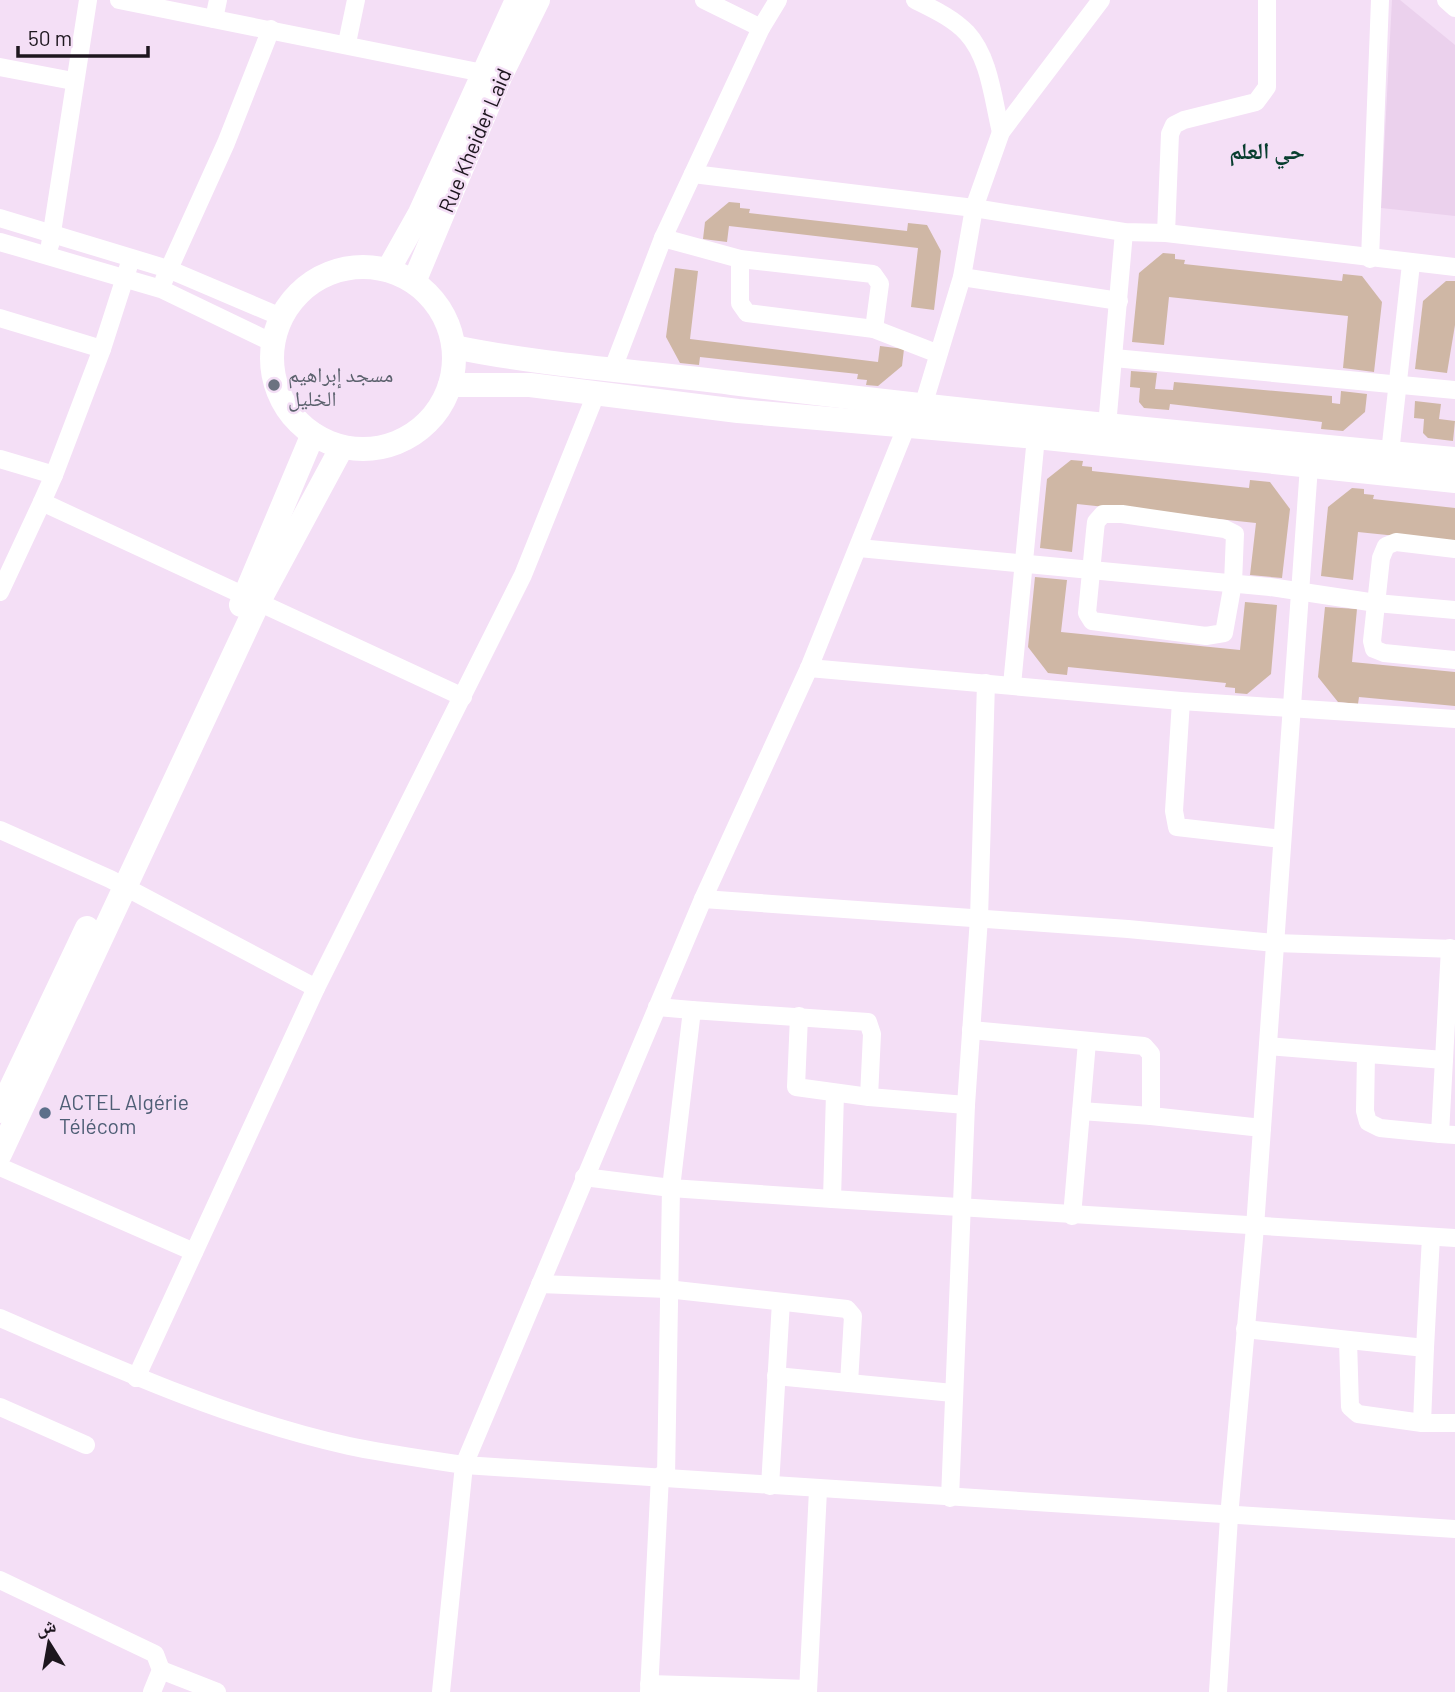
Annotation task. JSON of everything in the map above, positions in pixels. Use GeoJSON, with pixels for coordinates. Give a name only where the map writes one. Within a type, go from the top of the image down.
{"type":"FeatureCollection","features":[{"type":"Feature","properties":{"kind":"street"},"geometry":{"type":"LineString","coordinates":[[48,256],[73,81],[88,0]]}},
{"type":"Feature","properties":{"kind":"street"},"geometry":{"type":"LineString","coordinates":[[119,0],[347,43],[491,74]]}},
{"type":"Feature","properties":{"kind":"street"},"geometry":{"type":"LineString","coordinates":[[214,19],[218,0]]}},
{"type":"Feature","properties":{"kind":"street"},"geometry":{"type":"LineString","coordinates":[[347,43],[356,0]]}},
{"type":"Feature","properties":{"kind":"street","name":"Rue Kheider Laid"},"geometry":{"type":"LineString","coordinates":[[414,282],[517,0]]}},
{"type":"Feature","properties":{"kind":"street","name":"Rue Kheider Laid"},"geometry":{"type":"LineString","coordinates":[[388,270],[491,74],[538,0]]}},
{"type":"Feature","properties":{"kind":"street"},"geometry":{"type":"LineString","coordinates":[[704,0],[761,28]]}},
{"type":"Feature","properties":{"kind":"street"},"geometry":{"type":"LineString","coordinates":[[612,371],[663,238],[761,28],[778,0]]}},
{"type":"Feature","properties":{"kind":"street"},"geometry":{"type":"LineString","coordinates":[[915,0],[950,19],[967,33],[984,61],[1001,132]]}},
{"type":"Feature","properties":{"kind":"street"},"geometry":{"type":"LineString","coordinates":[[923,406],[936,353],[961,277],[974,208],[1001,132],[1101,0]]}},
{"type":"Feature","properties":{"kind":"street"},"geometry":{"type":"LineString","coordinates":[[1166,233],[1170,134],[1174,125],[1184,120],[1256,102],[1264,95],[1267,87],[1267,0]]}},
{"type":"Feature","properties":{"kind":"street"},"geometry":{"type":"LineString","coordinates":[[1370,259],[1380,0]]}},
{"type":"Feature","properties":{"kind":"street"},"geometry":{"type":"LineString","coordinates":[[1446,0],[1455,8]]}},
{"type":"Feature","properties":{"kind":"street"},"geometry":{"type":"LineString","coordinates":[[161,289],[226,143],[271,29]]}},
{"type":"Feature","properties":{"kind":"street"},"geometry":{"type":"LineString","coordinates":[[0,67],[73,81]]}},
{"type":"Feature","properties":{"kind":"street"},"geometry":{"type":"LineString","coordinates":[[692,174],[974,208],[1124,232],[1166,233],[1411,264],[1455,267]]}},
{"type":"Feature","properties":{"kind":"street"},"geometry":{"type":"LineString","coordinates":[[0,218],[168,269],[281,317]]}},
{"type":"Feature","properties":{"kind":"street"},"geometry":{"type":"LineString","coordinates":[[1107,426],[1124,232]]}},
{"type":"Feature","properties":{"kind":"street"},"geometry":{"type":"LineString","coordinates":[[663,238],[740,258],[876,276],[880,284],[874,329]]}},
{"type":"Feature","properties":{"kind":"street"},"geometry":{"type":"LineString","coordinates":[[0,242],[161,289],[273,343]]}},
{"type":"Feature","properties":{"kind":"street"},"geometry":{"type":"LineString","coordinates":[[740,258],[740,303],[747,313],[793,321],[874,329],[936,353]]}},
{"type":"Feature","properties":{"kind":"street"},"geometry":{"type":"LineString","coordinates":[[0,592],[54,475],[102,349],[131,259]]}},
{"type":"Feature","properties":{"kind":"street"},"geometry":{"type":"LineString","coordinates":[[1390,453],[1411,264]]}},
{"type":"Feature","properties":{"kind":"street"},"geometry":{"type":"LineString","coordinates":[[356,267],[388,270],[414,282],[433,300],[447,322],[454,347],[450,385],[438,410],[420,429],[396,443],[369,449],[341,447],[313,434],[293,417],[279,394],[272,369],[273,343],[281,317],[300,292],[326,275],[356,267]]}},
{"type":"Feature","properties":{"kind":"street"},"geometry":{"type":"LineString","coordinates":[[961,277],[1119,301]]}},
{"type":"Feature","properties":{"kind":"street"},"geometry":{"type":"LineString","coordinates":[[0,318],[102,349]]}},
{"type":"Feature","properties":{"kind":"street"},"geometry":{"type":"LineString","coordinates":[[454,347],[518,360],[1107,426],[1343,459],[1455,481]]}},
{"type":"Feature","properties":{"kind":"street"},"geometry":{"type":"LineString","coordinates":[[1114,358],[1455,390]]}},
{"type":"Feature","properties":{"kind":"street"},"geometry":{"type":"LineString","coordinates":[[450,385],[530,385],[738,411],[907,425],[1309,466],[1390,453],[1455,459]]}},
{"type":"Feature","properties":{"kind":"street"},"geometry":{"type":"LineString","coordinates":[[136,1378],[316,988],[426,764],[463,697],[523,576],[596,394]]}},
{"type":"Feature","properties":{"kind":"street"},"geometry":{"type":"LineString","coordinates":[[441,1692],[464,1465],[703,900],[809,668],[907,425]]}},
{"type":"Feature","properties":{"kind":"street"},"geometry":{"type":"LineString","coordinates":[[0,1154],[118,883],[252,598],[313,434]]}},
{"type":"Feature","properties":{"kind":"street"},"geometry":{"type":"LineString","coordinates":[[1012,685],[1036,438]]}},
{"type":"Feature","properties":{"kind":"street"},"geometry":{"type":"LineString","coordinates":[[252,598],[341,447]]}},
{"type":"Feature","properties":{"kind":"street"},"geometry":{"type":"LineString","coordinates":[[0,459],[54,475]]}},
{"type":"Feature","properties":{"kind":"street"},"geometry":{"type":"LineString","coordinates":[[1218,1692],[1229,1517],[1255,1227],[1309,466]]}},
{"type":"Feature","properties":{"kind":"street"},"geometry":{"type":"LineString","coordinates":[[42,502],[463,697]]}},
{"type":"Feature","properties":{"kind":"street"},"geometry":{"type":"LineString","coordinates":[[1110,513],[1230,530],[1236,537],[1233,583],[1224,633],[1206,636],[1091,621],[1087,613],[1092,571],[1096,522],[1099,517],[1110,513]]}},
{"type":"Feature","properties":{"kind":"street"},"geometry":{"type":"LineString","coordinates":[[1455,549],[1396,542],[1386,546],[1381,558],[1372,641],[1374,649],[1384,653],[1455,660]]}},
{"type":"Feature","properties":{"kind":"street"},"geometry":{"type":"LineString","coordinates":[[859,548],[1233,583],[1376,603],[1455,610]]}},
{"type":"Feature","properties":{"kind":"street"},"geometry":{"type":"LineString","coordinates":[[809,668],[1181,701],[1455,719]]}},
{"type":"Feature","properties":{"kind":"street"},"geometry":{"type":"LineString","coordinates":[[950,1498],[966,1105],[979,918],[986,683]]}},
{"type":"Feature","properties":{"kind":"street"},"geometry":{"type":"LineString","coordinates":[[1181,701],[1174,811],[1177,827],[1282,839]]}},
{"type":"Feature","properties":{"kind":"street"},"geometry":{"type":"LineString","coordinates":[[0,830],[118,883],[316,988]]}},
{"type":"Feature","properties":{"kind":"street"},"geometry":{"type":"LineString","coordinates":[[0,1111],[118,883]]}},
{"type":"Feature","properties":{"kind":"street"},"geometry":{"type":"LineString","coordinates":[[703,900],[979,918],[1275,943],[1452,948],[1444,1060],[1447,1135],[1380,1128],[1368,1122],[1365,1111],[1366,1054]]}},
{"type":"Feature","properties":{"kind":"street"},"geometry":{"type":"LineString","coordinates":[[657,1007],[864,1021],[872,1025],[869,1097]]}},
{"type":"Feature","properties":{"kind":"street"},"geometry":{"type":"LineString","coordinates":[[692,1010],[671,1188],[663,1476],[649,1688],[808,1690],[817,1490]]}},
{"type":"Feature","properties":{"kind":"street"},"geometry":{"type":"LineString","coordinates":[[799,1016],[794,1084],[800,1089],[966,1105]]}},
{"type":"Feature","properties":{"kind":"street"},"geometry":{"type":"LineString","coordinates":[[971,1030],[1148,1048],[1152,1054],[1151,1116]]}},
{"type":"Feature","properties":{"kind":"street"},"geometry":{"type":"LineString","coordinates":[[1072,1216],[1087,1042]]}},
{"type":"Feature","properties":{"kind":"street"},"geometry":{"type":"LineString","coordinates":[[1268,1046],[1444,1060]]}},
{"type":"Feature","properties":{"kind":"street"},"geometry":{"type":"LineString","coordinates":[[832,1199],[835,1093]]}},
{"type":"Feature","properties":{"kind":"street"},"geometry":{"type":"LineString","coordinates":[[1081,1111],[1262,1128]]}},
{"type":"Feature","properties":{"kind":"street"},"geometry":{"type":"LineString","coordinates":[[0,1167],[194,1252]]}},
{"type":"Feature","properties":{"kind":"street"},"geometry":{"type":"LineString","coordinates":[[584,1177],[671,1188],[1072,1216],[1455,1238]]}},
{"type":"Feature","properties":{"kind":"street"},"geometry":{"type":"LineString","coordinates":[[1422,1423],[1431,1237]]}},
{"type":"Feature","properties":{"kind":"street"},"geometry":{"type":"LineString","coordinates":[[540,1284],[667,1289],[851,1311],[849,1383]]}},
{"type":"Feature","properties":{"kind":"street"},"geometry":{"type":"LineString","coordinates":[[769,1486],[781,1302]]}},
{"type":"Feature","properties":{"kind":"street"},"geometry":{"type":"LineString","coordinates":[[0,1318],[136,1378],[258,1421],[348,1446],[464,1465],[663,1476],[817,1490],[1229,1517],[1455,1529]]}},
{"type":"Feature","properties":{"kind":"street"},"geometry":{"type":"LineString","coordinates":[[1245,1329],[1425,1348]]}},
{"type":"Feature","properties":{"kind":"street"},"geometry":{"type":"LineString","coordinates":[[1348,1340],[1350,1407],[1358,1414],[1422,1423],[1455,1423]]}},
{"type":"Feature","properties":{"kind":"street"},"geometry":{"type":"LineString","coordinates":[[776,1376],[953,1393]]}},
{"type":"Feature","properties":{"kind":"street"},"geometry":{"type":"LineString","coordinates":[[0,1407],[86,1445]]}},
{"type":"Feature","properties":{"kind":"street"},"geometry":{"type":"LineString","coordinates":[[0,1580],[155,1654],[161,1670],[152,1692]]}},
{"type":"Feature","properties":{"kind":"street"},"geometry":{"type":"LineString","coordinates":[[161,1670],[217,1692]]}},
{"type":"Feature","properties":{"kind":"shaded area"},"geometry":{"type":"Polygon","coordinates":[[[1392,0],[1400,0],[1455,45],[1455,216],[1381,208],[1392,0]]]}},
{"type":"Feature","properties":{"kind":"building"},"geometry":{"type":"Polygon","coordinates":[[[729,202],[740,203],[740,208],[750,209],[749,213],[907,231],[908,223],[927,225],[941,251],[934,310],[911,307],[918,248],[729,226],[727,242],[703,239],[705,222],[729,202]]]}},
{"type":"Feature","properties":{"kind":"building"},"geometry":{"type":"Polygon","coordinates":[[[1163,253],[1175,254],[1175,259],[1185,260],[1184,264],[1342,281],[1343,274],[1362,276],[1382,302],[1374,372],[1343,368],[1348,316],[1169,297],[1164,345],[1132,342],[1139,273],[1163,253]]]}},
{"type":"Feature","properties":{"kind":"building"},"geometry":{"type":"Polygon","coordinates":[[[675,268],[698,271],[690,339],[878,362],[880,346],[904,349],[902,366],[878,386],[866,385],[867,380],[857,379],[858,374],[700,357],[699,365],[680,363],[666,337],[675,268]]]}},
{"type":"Feature","properties":{"kind":"building"},"geometry":{"type":"Polygon","coordinates":[[[1446,281],[1455,281],[1455,325],[1447,373],[1415,369],[1423,301],[1446,281]]]}},
{"type":"Feature","properties":{"kind":"building"},"geometry":{"type":"Polygon","coordinates":[[[1131,371],[1157,373],[1155,389],[1173,390],[1174,382],[1332,396],[1332,403],[1340,404],[1341,391],[1367,394],[1365,412],[1343,431],[1321,429],[1322,422],[1170,404],[1169,410],[1144,408],[1139,402],[1140,388],[1130,387],[1131,371]]]}},
{"type":"Feature","properties":{"kind":"building"},"geometry":{"type":"Polygon","coordinates":[[[1415,401],[1441,404],[1439,419],[1455,421],[1453,441],[1428,438],[1423,433],[1424,419],[1414,418],[1415,401]]]}},
{"type":"Feature","properties":{"kind":"building"},"geometry":{"type":"Polygon","coordinates":[[[1071,460],[1083,461],[1082,466],[1092,467],[1092,471],[1249,488],[1250,480],[1270,482],[1290,509],[1282,578],[1250,575],[1256,523],[1077,504],[1072,552],[1040,548],[1047,479],[1071,460]]]}},
{"type":"Feature","properties":{"kind":"building"},"geometry":{"type":"Polygon","coordinates":[[[1352,488],[1364,489],[1364,494],[1374,495],[1373,499],[1455,508],[1455,542],[1358,532],[1353,580],[1321,576],[1328,507],[1352,488]]]}},
{"type":"Feature","properties":{"kind":"building"},"geometry":{"type":"Polygon","coordinates":[[[1035,577],[1067,580],[1061,632],[1240,650],[1245,602],[1277,605],[1271,674],[1247,694],[1235,693],[1235,688],[1225,687],[1226,683],[1068,667],[1067,675],[1048,673],[1028,647],[1035,577]]]}},
{"type":"Feature","properties":{"kind":"building"},"geometry":{"type":"Polygon","coordinates":[[[1325,607],[1357,609],[1352,662],[1455,672],[1455,706],[1359,697],[1358,704],[1338,702],[1318,677],[1325,607]]]}},
{"type":"Feature","properties":{"kind":"place","name":"مسجد إبراهيم الخليل"},"geometry":{"type":"Point","coordinates":[274,385]}},
{"type":"Feature","properties":{"kind":"place","name":"ACTEL Algérie Télécom"},"geometry":{"type":"Point","coordinates":[45,1113]}},
{"type":"Feature","properties":{"kind":"district","name":"حي العلم"},"geometry":{"type":"Point","coordinates":[1267,150]}}]}
